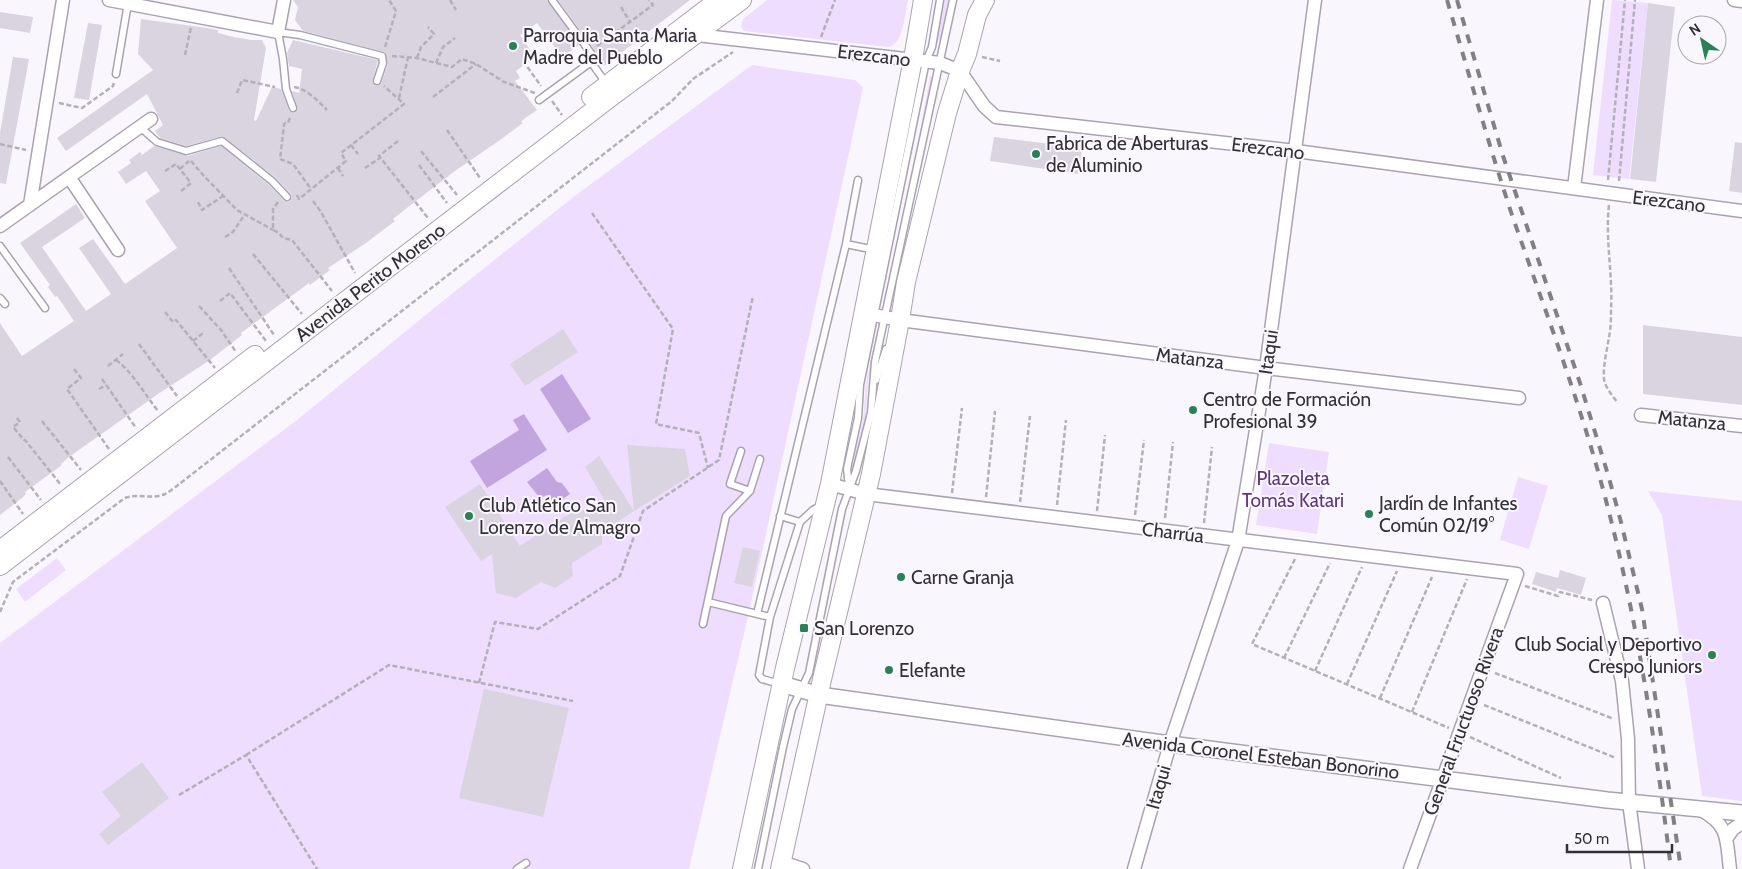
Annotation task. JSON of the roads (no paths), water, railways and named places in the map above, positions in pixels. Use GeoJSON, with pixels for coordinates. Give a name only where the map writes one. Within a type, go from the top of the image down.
{"type":"FeatureCollection","features":[{"type":"Feature","properties":{"kind":"main road","name":"Avenida Perito Moreno"},"geometry":{"type":"LineString","coordinates":[[0,550],[718,0]]}},
{"type":"Feature","properties":{"kind":"main road","name":"Avenida Perito Moreno"},"geometry":{"type":"LineString","coordinates":[[0,566],[611,97],[742,0]]}},
{"type":"Feature","properties":{"kind":"main road"},"geometry":{"type":"LineString","coordinates":[[781,866],[819,695],[858,492],[881,316],[876,250],[920,60],[923,0]]}},
{"type":"Feature","properties":{"kind":"main road"},"geometry":{"type":"LineString","coordinates":[[742,869],[782,684],[830,484],[881,316],[906,282],[946,113],[967,54],[979,5]]}},
{"type":"Feature","properties":{"kind":"street"},"geometry":{"type":"LineString","coordinates":[[30,205],[37,152],[63,0]]}},
{"type":"Feature","properties":{"kind":"street"},"geometry":{"type":"LineString","coordinates":[[109,0],[278,32],[284,0]]}},
{"type":"Feature","properties":{"kind":"street","name":"Itaqui"},"geometry":{"type":"LineString","coordinates":[[1134,869],[1170,744],[1238,541],[1266,368],[1315,0]]}},
{"type":"Feature","properties":{"kind":"street"},"geometry":{"type":"LineString","coordinates":[[1574,188],[1597,0]]}},
{"type":"Feature","properties":{"kind":"street"},"geometry":{"type":"LineString","coordinates":[[1734,0],[1742,1]]}},
{"type":"Feature","properties":{"kind":"street","name":"Erezcano"},"geometry":{"type":"LineString","coordinates":[[697,35],[940,63],[960,71],[984,106],[996,117],[1296,151],[1742,211]]}},
{"type":"Feature","properties":{"kind":"street"},"geometry":{"type":"LineString","coordinates":[[0,226],[152,119]]}},
{"type":"Feature","properties":{"kind":"street"},"geometry":{"type":"LineString","coordinates":[[69,177],[118,250]]}},
{"type":"Feature","properties":{"kind":"street","name":"Matanza"},"geometry":{"type":"LineString","coordinates":[[881,316],[1266,368],[1519,398]]}},
{"type":"Feature","properties":{"kind":"street","name":"Matanza"},"geometry":{"type":"LineString","coordinates":[[1641,415],[1742,426]]}},
{"type":"Feature","properties":{"kind":"street","name":"Charrúa"},"geometry":{"type":"LineString","coordinates":[[830,484],[858,492],[1238,541],[1438,564],[1515,578]]}},
{"type":"Feature","properties":{"kind":"street","name":"General Fructuoso Rivera"},"geometry":{"type":"LineString","coordinates":[[1410,869],[1515,578]]}},
{"type":"Feature","properties":{"kind":"street"},"geometry":{"type":"LineString","coordinates":[[1603,603],[1622,681],[1626,724],[1629,802],[1638,869]]}},
{"type":"Feature","properties":{"kind":"street","name":"Avenida Coronel Esteban Bonorino"},"geometry":{"type":"LineString","coordinates":[[782,684],[819,695],[1170,744],[1629,802],[1742,813]]}},
{"type":"Feature","properties":{"kind":"street"},"geometry":{"type":"LineString","coordinates":[[1701,810],[1713,816],[1722,824],[1730,869]]}},
{"type":"Feature","properties":{"kind":"street"},"geometry":{"type":"LineString","coordinates":[[1726,839],[1733,829],[1742,822]]}},
{"type":"Feature","properties":{"kind":"street"},"geometry":{"type":"LineString","coordinates":[[781,866],[803,869]]}},
{"type":"Feature","properties":{"kind":"lane"},"geometry":{"type":"LineString","coordinates":[[552,0],[593,56],[592,62],[607,85]]}},
{"type":"Feature","properties":{"kind":"lane"},"geometry":{"type":"LineString","coordinates":[[758,869],[792,709],[809,673],[842,509],[858,492],[856,471],[871,413],[881,316],[920,60],[932,46],[940,0]]}},
{"type":"Feature","properties":{"kind":"lane"},"geometry":{"type":"LineString","coordinates":[[858,492],[847,469],[858,418],[860,384],[881,316],[953,0]]}},
{"type":"Feature","properties":{"kind":"lane"},"geometry":{"type":"LineString","coordinates":[[116,74],[128,4]]}},
{"type":"Feature","properties":{"kind":"lane"},"geometry":{"type":"LineString","coordinates":[[293,108],[286,88],[284,58],[278,32],[300,35],[382,56],[383,63],[377,81]]}},
{"type":"Feature","properties":{"kind":"lane"},"geometry":{"type":"LineString","coordinates":[[542,98],[592,62]]}},
{"type":"Feature","properties":{"kind":"lane"},"geometry":{"type":"LineString","coordinates":[[140,127],[157,142],[186,151],[222,141],[272,181],[287,196]]}},
{"type":"Feature","properties":{"kind":"lane"},"geometry":{"type":"LineString","coordinates":[[756,614],[846,244],[858,180]]}},
{"type":"Feature","properties":{"kind":"lane"},"geometry":{"type":"LineString","coordinates":[[846,244],[876,250]]}},
{"type":"Feature","properties":{"kind":"lane"},"geometry":{"type":"LineString","coordinates":[[0,246],[45,308]]}},
{"type":"Feature","properties":{"kind":"lane"},"geometry":{"type":"LineString","coordinates":[[0,298],[5,304]]}},
{"type":"Feature","properties":{"kind":"lane"},"geometry":{"type":"LineString","coordinates":[[874,385],[889,339],[881,316]]}},
{"type":"Feature","properties":{"kind":"lane"},"geometry":{"type":"LineString","coordinates":[[741,451],[730,484],[750,492]]}},
{"type":"Feature","properties":{"kind":"lane"},"geometry":{"type":"LineString","coordinates":[[703,624],[726,516],[750,492],[760,459]]}},
{"type":"Feature","properties":{"kind":"lane"},"geometry":{"type":"LineString","coordinates":[[782,684],[762,679],[759,675],[770,618],[800,522],[813,510],[825,503]]}},
{"type":"Feature","properties":{"kind":"lane"},"geometry":{"type":"LineString","coordinates":[[780,516],[800,522]]}},
{"type":"Feature","properties":{"kind":"lane"},"geometry":{"type":"LineString","coordinates":[[708,602],[770,618]]}},
{"type":"Feature","properties":{"kind":"lane"},"geometry":{"type":"LineString","coordinates":[[517,869],[526,863]]}},
{"type":"Feature","properties":{"kind":"railway"},"geometry":{"type":"LineString","coordinates":[[1447,0],[1511,212],[1581,414],[1601,482],[1624,578],[1643,674],[1671,869]]}},
{"type":"Feature","properties":{"kind":"railway"},"geometry":{"type":"LineString","coordinates":[[1457,0],[1503,156],[1580,383],[1621,522],[1642,609],[1681,869]]}},
{"type":"Feature","properties":{"kind":"place","name":"Parroquia Santa Maria Madre del Pueblo"},"geometry":{"type":"Point","coordinates":[513,46]}},
{"type":"Feature","properties":{"kind":"place","name":"Fabrica de Aberturas de Aluminio"},"geometry":{"type":"Point","coordinates":[1036,154]}},
{"type":"Feature","properties":{"kind":"place","name":"Centro de Formación Profesional 39"},"geometry":{"type":"Point","coordinates":[1193,410]}},
{"type":"Feature","properties":{"kind":"place","name":"Jardín de Infantes Común 02/19°"},"geometry":{"type":"Point","coordinates":[1369,514]}},
{"type":"Feature","properties":{"kind":"place","name":"Club Atlético San Lorenzo de Almagro"},"geometry":{"type":"Point","coordinates":[469,516]}},
{"type":"Feature","properties":{"kind":"place","name":"Carne Granja"},"geometry":{"type":"Point","coordinates":[901,577]}},
{"type":"Feature","properties":{"kind":"place","name":"San Lorenzo"},"geometry":{"type":"Point","coordinates":[804,628]}},
{"type":"Feature","properties":{"kind":"place","name":"Club Social y Deportivo Crespo Juniors"},"geometry":{"type":"Point","coordinates":[1712,655]}},
{"type":"Feature","properties":{"kind":"place","name":"Elefante"},"geometry":{"type":"Point","coordinates":[889,670]}},
{"type":"Feature","properties":{"kind":"park label","name":"Plazoleta Tomás Katari"},"geometry":{"type":"Point","coordinates":[1293,489]}}]}
